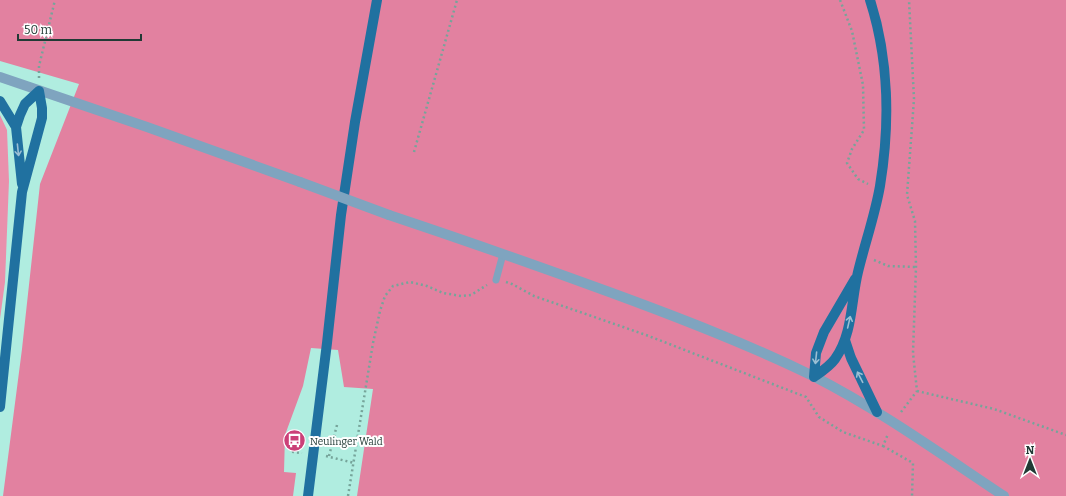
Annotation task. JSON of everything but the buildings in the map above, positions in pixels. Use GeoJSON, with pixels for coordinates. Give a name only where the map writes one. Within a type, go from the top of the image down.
{"type":"FeatureCollection","features":[{"type":"Feature","properties":{"kind":"main road"},"geometry":{"type":"LineString","coordinates":[[308,496],[328,336],[341,215],[358,109],[378,0]]}},
{"type":"Feature","properties":{"kind":"main road"},"geometry":{"type":"LineString","coordinates":[[814,377],[835,359],[845,340],[858,274],[880,187],[885,143],[886,103],[883,60],[876,19],[870,0]]}},
{"type":"Feature","properties":{"kind":"main road"},"geometry":{"type":"LineString","coordinates":[[22,192],[16,127],[25,104],[39,91]]}},
{"type":"Feature","properties":{"kind":"main road"},"geometry":{"type":"LineString","coordinates":[[0,407],[22,192],[42,118],[39,91]]}},
{"type":"Feature","properties":{"kind":"main road"},"geometry":{"type":"LineString","coordinates":[[0,101],[16,127]]}},
{"type":"Feature","properties":{"kind":"main road"},"geometry":{"type":"LineString","coordinates":[[814,377],[816,353],[824,332],[858,274]]}},
{"type":"Feature","properties":{"kind":"main road"},"geometry":{"type":"LineString","coordinates":[[845,340],[851,358],[877,412]]}},
{"type":"Feature","properties":{"kind":"street"},"geometry":{"type":"LineString","coordinates":[[0,77],[147,127],[389,215],[502,254],[750,346],[814,377],[877,412],[1004,496]]}},
{"type":"Feature","properties":{"kind":"lane"},"geometry":{"type":"LineString","coordinates":[[496,280],[502,254]]}},
{"type":"Feature","properties":{"kind":"path"},"geometry":{"type":"LineString","coordinates":[[39,91],[39,66],[55,0]]}},
{"type":"Feature","properties":{"kind":"path"},"geometry":{"type":"LineString","coordinates":[[414,152],[457,0]]}},
{"type":"Feature","properties":{"kind":"path"},"geometry":{"type":"LineString","coordinates":[[840,0],[852,30],[863,85],[864,130],[852,149],[847,163],[858,179],[867,184],[880,187]]}},
{"type":"Feature","properties":{"kind":"path"},"geometry":{"type":"LineString","coordinates":[[883,446],[893,423],[917,392],[913,353],[916,267],[914,221],[907,195],[914,99],[909,0]]}},
{"type":"Feature","properties":{"kind":"path"},"geometry":{"type":"LineString","coordinates":[[863,255],[888,266],[916,267]]}},
{"type":"Feature","properties":{"kind":"path"},"geometry":{"type":"LineString","coordinates":[[348,496],[372,343],[385,296],[393,286],[410,282],[460,296],[471,295],[496,280],[512,284],[534,296],[646,334],[806,397],[819,417],[843,432],[883,446],[913,463],[912,496]]}},
{"type":"Feature","properties":{"kind":"path"},"geometry":{"type":"LineString","coordinates":[[917,392],[994,409],[1066,435]]}},
{"type":"Feature","properties":{"kind":"path"},"geometry":{"type":"LineString","coordinates":[[337,425],[329,456],[354,464]]}},
{"type":"Feature","properties":{"kind":"path"},"geometry":{"type":"LineString","coordinates":[[293,452],[294,441]]}},
{"type":"Feature","properties":{"kind":"shaded area"},"geometry":{"type":"Polygon","coordinates":[[[0,0],[1066,0],[1066,496],[357,496],[373,389],[344,387],[338,350],[311,348],[303,386],[285,435],[284,472],[296,473],[293,496],[3,496],[22,349],[40,184],[79,84],[0,61],[0,0]]]}},
{"type":"Feature","properties":{"kind":"shaded area"},"geometry":{"type":"Polygon","coordinates":[[[0,115],[7,130],[9,181],[5,282],[0,319],[0,115]]]}},
{"type":"Feature","properties":{"kind":"place","name":"Neulinger Wald"},"geometry":{"type":"Point","coordinates":[294,441]}}]}
